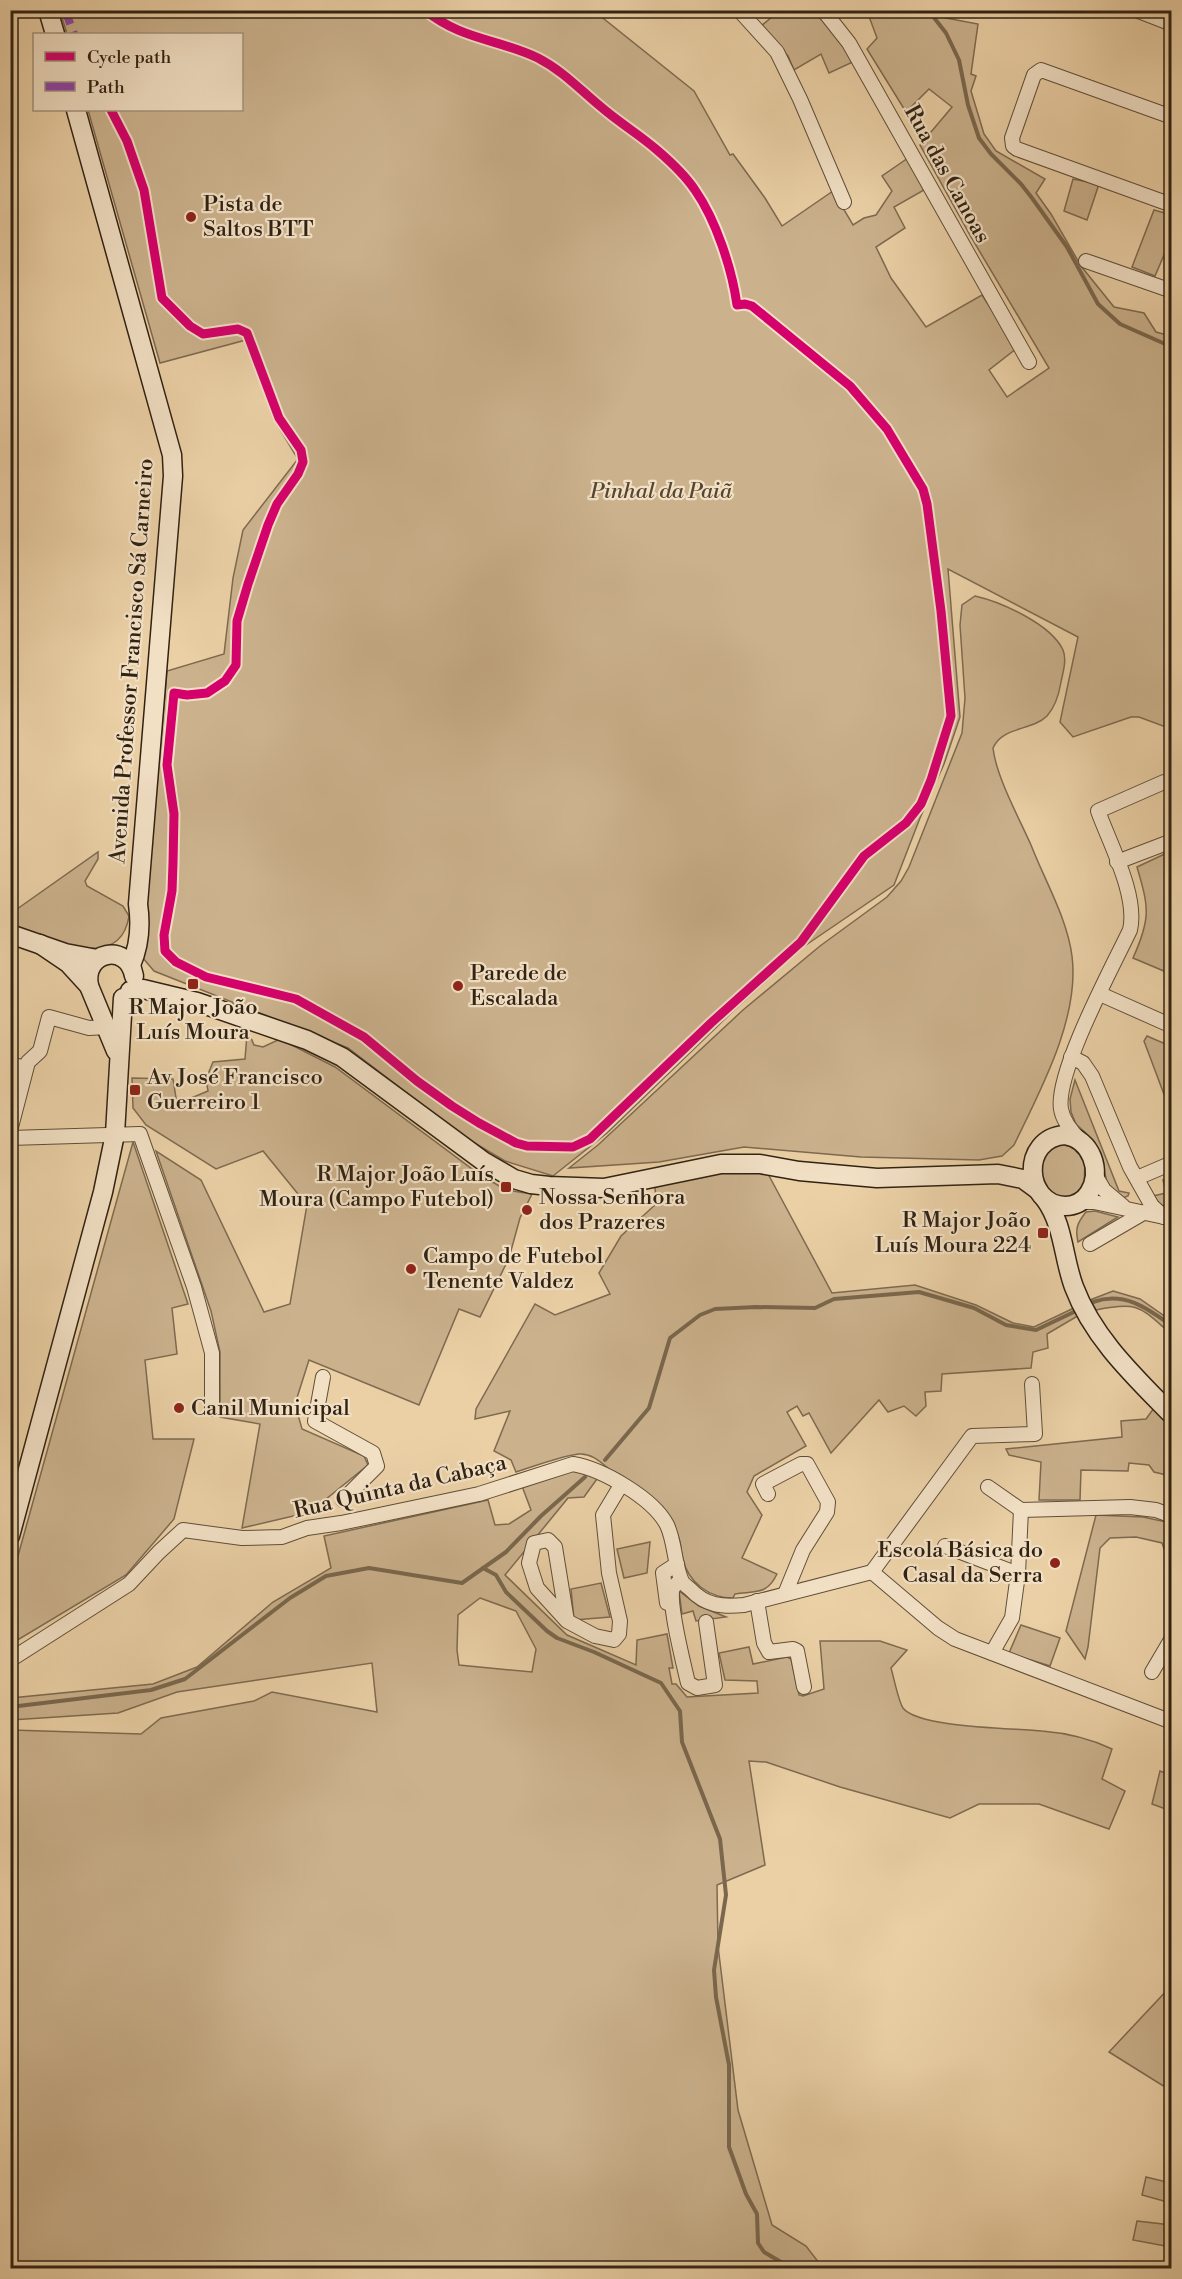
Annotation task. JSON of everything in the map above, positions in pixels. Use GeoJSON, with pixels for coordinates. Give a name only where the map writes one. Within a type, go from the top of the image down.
{"type":"FeatureCollection","features":[{"type":"Feature","properties":{"kind":"street"},"geometry":{"type":"LineString","coordinates":[[48,10],[55,33]]}},
{"type":"Feature","properties":{"kind":"street"},"geometry":{"type":"LineString","coordinates":[[739,10],[777,52],[800,99],[844,202]]}},
{"type":"Feature","properties":{"kind":"street","name":"Rua das Canoas"},"geometry":{"type":"LineString","coordinates":[[823,10],[849,43],[1029,362]]}},
{"type":"Feature","properties":{"kind":"street"},"geometry":{"type":"LineString","coordinates":[[1136,10],[1172,24]]}},
{"type":"Feature","properties":{"kind":"street"},"geometry":{"type":"LineString","coordinates":[[1172,117],[1041,70],[1034,75],[1012,133],[1013,146],[1017,149],[1172,205]]}},
{"type":"Feature","properties":{"kind":"street","name":"Avenida Professor Francisco Sá Carneiro"},"geometry":{"type":"LineString","coordinates":[[76,111],[172,454],[173,476],[138,904]]}},
{"type":"Feature","properties":{"kind":"street"},"geometry":{"type":"LineString","coordinates":[[1086,261],[1172,291]]}},
{"type":"Feature","properties":{"kind":"street"},"geometry":{"type":"LineString","coordinates":[[1172,785],[1164,782],[1098,811],[1131,898],[1133,918],[1130,930],[1071,1057],[1062,1090],[1061,1111],[1039,1147],[1034,1170],[1041,1195],[1056,1216],[1074,1288],[1085,1312],[1129,1372],[1172,1415]]}},
{"type":"Feature","properties":{"kind":"street"},"geometry":{"type":"LineString","coordinates":[[1117,862],[1172,841]]}},
{"type":"Feature","properties":{"kind":"street"},"geometry":{"type":"LineString","coordinates":[[119,1059],[91,989],[88,971],[121,946],[127,937],[138,904]]}},
{"type":"Feature","properties":{"kind":"street"},"geometry":{"type":"LineString","coordinates":[[10,1536],[103,1192],[115,1134],[119,1059],[126,994],[134,981],[132,968],[139,926],[138,904]]}},
{"type":"Feature","properties":{"kind":"street"},"geometry":{"type":"LineString","coordinates":[[10,934],[65,953],[123,957],[132,968],[197,1002]]}},
{"type":"Feature","properties":{"kind":"street"},"geometry":{"type":"LineString","coordinates":[[40,944],[68,963],[98,997],[110,1001],[143,989],[197,1002],[307,1040],[342,1057],[483,1161],[514,1179],[531,1184],[604,1188],[721,1164],[760,1164],[799,1171],[877,1178],[998,1174],[1023,1179],[1056,1205],[1094,1202],[1168,1218]]}},
{"type":"Feature","properties":{"kind":"street"},"geometry":{"type":"LineString","coordinates":[[1100,994],[1172,1026]]}},
{"type":"Feature","properties":{"kind":"street"},"geometry":{"type":"LineString","coordinates":[[10,1131],[28,1062],[40,1052],[50,1017],[89,1028],[107,1027]]}},
{"type":"Feature","properties":{"kind":"street"},"geometry":{"type":"LineString","coordinates":[[1071,1057],[1083,1063],[1092,1076],[1130,1167],[1146,1197],[1168,1218]]}},
{"type":"Feature","properties":{"kind":"street"},"geometry":{"type":"LineString","coordinates":[[10,1064],[26,1068]]}},
{"type":"Feature","properties":{"kind":"street"},"geometry":{"type":"LineString","coordinates":[[1061,1111],[1070,1129],[1092,1156],[1094,1173],[1093,1186],[1078,1203],[1068,1223],[1068,1261]]}},
{"type":"Feature","properties":{"kind":"street"},"geometry":{"type":"LineString","coordinates":[[10,1138],[140,1134],[194,1287],[212,1353],[212,1408]]}},
{"type":"Feature","properties":{"kind":"street"},"geometry":{"type":"LineString","coordinates":[[998,1174],[1020,1165],[1047,1139],[1058,1135],[1071,1136],[1080,1140]]}},
{"type":"Feature","properties":{"kind":"street"},"geometry":{"type":"LineString","coordinates":[[1137,1178],[1172,1163]]}},
{"type":"Feature","properties":{"kind":"street"},"geometry":{"type":"LineString","coordinates":[[1094,1173],[1100,1186],[1127,1208]]}},
{"type":"Feature","properties":{"kind":"street"},"geometry":{"type":"LineString","coordinates":[[1090,1244],[1145,1212]]}},
{"type":"Feature","properties":{"kind":"street"},"geometry":{"type":"LineString","coordinates":[[323,1377],[315,1421],[374,1454],[377,1466],[343,1500]]}},
{"type":"Feature","properties":{"kind":"street"},"geometry":{"type":"LineString","coordinates":[[706,1622],[715,1685],[697,1688],[687,1683],[672,1590],[677,1583],[681,1581],[699,1598],[711,1604],[725,1606],[757,1601],[872,1572],[972,1436],[1035,1434],[1032,1384]]}},
{"type":"Feature","properties":{"kind":"street","name":"Rua Quinta da Cabaça"},"geometry":{"type":"LineString","coordinates":[[10,1659],[129,1584],[183,1530],[242,1538],[282,1537],[307,1528],[479,1494],[573,1464],[587,1467],[621,1485],[655,1509],[670,1534],[681,1581]]}},
{"type":"Feature","properties":{"kind":"street"},"geometry":{"type":"LineString","coordinates":[[768,1494],[763,1484],[801,1464],[807,1464],[828,1502],[827,1512],[803,1550],[785,1594]]}},
{"type":"Feature","properties":{"kind":"street"},"geometry":{"type":"LineString","coordinates":[[567,1622],[555,1546],[548,1540],[534,1543],[529,1563],[537,1588],[567,1622],[595,1636],[614,1640],[619,1634],[620,1621],[609,1573],[603,1515],[621,1485]]}},
{"type":"Feature","properties":{"kind":"street"},"geometry":{"type":"LineString","coordinates":[[988,1487],[1021,1510],[1130,1507],[1156,1510],[1172,1516]]}},
{"type":"Feature","properties":{"kind":"street"},"geometry":{"type":"LineString","coordinates":[[992,1653],[1012,1618],[1018,1574],[1021,1510]]}},
{"type":"Feature","properties":{"kind":"street"},"geometry":{"type":"LineString","coordinates":[[945,1546],[1018,1574]]}},
{"type":"Feature","properties":{"kind":"street"},"geometry":{"type":"LineString","coordinates":[[677,1564],[663,1573],[665,1598],[677,1628]]}},
{"type":"Feature","properties":{"kind":"street"},"geometry":{"type":"LineString","coordinates":[[872,1572],[938,1628],[955,1639],[1172,1722]]}},
{"type":"Feature","properties":{"kind":"street"},"geometry":{"type":"LineString","coordinates":[[757,1601],[764,1643],[769,1652],[793,1649],[797,1652],[804,1687]]}},
{"type":"Feature","properties":{"kind":"street"},"geometry":{"type":"LineString","coordinates":[[1152,1672],[1172,1638]]}},
{"type":"Feature","properties":{"kind":"green space","name":"Pinhal da Paiã"},"geometry":{"type":"Polygon","coordinates":[[[60,11],[594,11],[694,91],[730,155],[733,154],[782,226],[833,191],[853,225],[864,218],[876,215],[892,191],[882,176],[908,158],[924,190],[894,207],[905,228],[876,247],[891,278],[926,327],[982,295],[1017,348],[989,370],[1007,397],[1049,368],[971,237],[920,145],[952,107],[929,89],[906,112],[867,49],[877,38],[867,11],[939,11],[941,17],[978,24],[971,74],[976,76],[971,91],[984,134],[996,151],[1045,179],[1036,193],[1081,266],[1114,307],[1144,313],[1156,332],[1171,336],[1171,729],[1139,717],[1131,717],[1073,737],[1060,722],[1078,637],[948,569],[960,717],[944,764],[894,885],[803,947],[607,1133],[553,1176],[505,1161],[466,1138],[348,1048],[154,971],[142,957],[167,671],[224,654],[233,578],[243,530],[298,459],[273,418],[246,340],[160,363],[88,111],[243,111],[243,33],[67,33],[60,11]]]}},
{"type":"Feature","properties":{"kind":"green space"},"geometry":{"type":"Polygon","coordinates":[[[779,11],[817,11],[855,61],[829,73],[821,54],[794,70],[788,56],[761,26],[779,11]]]}},
{"type":"Feature","properties":{"kind":"green space"},"geometry":{"type":"Polygon","coordinates":[[[1073,179],[1099,184],[1087,220],[1064,211],[1073,179]]]}},
{"type":"Feature","properties":{"kind":"green space"},"geometry":{"type":"Polygon","coordinates":[[[1154,210],[1172,215],[1171,250],[1167,248],[1155,276],[1132,267],[1154,210]]]}},
{"type":"Feature","properties":{"kind":"green space"},"geometry":{"type":"Polygon","coordinates":[[[975,596],[998,603],[1037,623],[1057,640],[1065,658],[1058,695],[1047,716],[1041,721],[1004,736],[993,748],[1003,784],[1061,914],[1072,956],[1073,980],[1064,1029],[1046,1078],[1014,1145],[1002,1156],[979,1160],[861,1157],[744,1147],[659,1162],[569,1168],[598,1145],[743,1010],[820,946],[887,897],[901,881],[909,867],[962,733],[965,698],[960,625],[962,605],[975,596]]]}},
{"type":"Feature","properties":{"kind":"green space"},"geometry":{"type":"Polygon","coordinates":[[[1171,851],[1171,974],[1133,958],[1143,933],[1146,913],[1146,903],[1137,867],[1171,851]]]}},
{"type":"Feature","properties":{"kind":"green space"},"geometry":{"type":"Polygon","coordinates":[[[98,852],[98,859],[85,881],[87,886],[123,906],[129,916],[123,934],[111,944],[96,948],[79,947],[60,943],[11,925],[10,914],[98,852]]]}},
{"type":"Feature","properties":{"kind":"green space"},"geometry":{"type":"Polygon","coordinates":[[[247,1035],[254,1045],[263,1047],[280,1039],[335,1067],[479,1174],[506,1190],[532,1194],[520,1218],[509,1258],[480,1317],[459,1309],[419,1405],[309,1360],[295,1404],[302,1429],[364,1456],[368,1465],[310,1512],[242,1528],[260,1424],[220,1417],[220,1352],[211,1311],[156,1151],[201,1180],[264,1312],[290,1304],[307,1205],[263,1151],[216,1169],[146,1125],[133,1108],[132,1078],[173,1079],[177,1104],[208,1091],[206,1079],[213,1062],[245,1059],[247,1035]]]}},
{"type":"Feature","properties":{"kind":"green space"},"geometry":{"type":"Polygon","coordinates":[[[1147,1036],[1168,1045],[1171,1054],[1171,1113],[1144,1041],[1147,1036]]]}},
{"type":"Feature","properties":{"kind":"green space"},"geometry":{"type":"Polygon","coordinates":[[[1075,1080],[1119,1191],[1129,1193],[1128,1196],[1123,1198],[1108,1186],[1100,1154],[1094,1141],[1076,1124],[1071,1112],[1070,1099],[1075,1080]]]}},
{"type":"Feature","properties":{"kind":"green space"},"geometry":{"type":"Polygon","coordinates":[[[133,1142],[188,1304],[172,1308],[177,1354],[145,1360],[153,1439],[194,1439],[174,1519],[126,1575],[11,1644],[11,1581],[133,1142]]]}},
{"type":"Feature","properties":{"kind":"green space"},"geometry":{"type":"Polygon","coordinates":[[[1061,1143],[1078,1148],[1085,1161],[1084,1186],[1074,1197],[1062,1197],[1051,1192],[1042,1174],[1044,1155],[1049,1149],[1061,1143]]]}},
{"type":"Feature","properties":{"kind":"green space"},"geometry":{"type":"Polygon","coordinates":[[[767,1172],[832,1293],[915,1285],[976,1305],[1013,1323],[1034,1327],[1076,1307],[1081,1314],[1047,1334],[1048,1348],[1033,1352],[1031,1368],[942,1374],[941,1391],[925,1392],[926,1406],[916,1416],[904,1406],[888,1412],[879,1400],[831,1453],[809,1413],[803,1416],[797,1406],[787,1412],[806,1446],[754,1476],[747,1492],[762,1515],[742,1558],[777,1574],[765,1589],[735,1594],[733,1598],[708,1592],[695,1582],[686,1568],[679,1539],[666,1516],[639,1490],[598,1460],[589,1455],[579,1454],[516,1472],[511,1460],[494,1451],[510,1411],[475,1419],[476,1409],[535,1304],[555,1315],[610,1294],[599,1273],[621,1236],[656,1204],[655,1187],[709,1173],[767,1172]]]}},
{"type":"Feature","properties":{"kind":"green space"},"geometry":{"type":"Polygon","coordinates":[[[1171,1177],[1171,1208],[1161,1205],[1153,1196],[1166,1193],[1163,1180],[1171,1177]]]}},
{"type":"Feature","properties":{"kind":"green space"},"geometry":{"type":"Polygon","coordinates":[[[1095,1211],[1118,1217],[1078,1242],[1077,1230],[1081,1220],[1086,1212],[1095,1211]]]}},
{"type":"Feature","properties":{"kind":"green space"},"geometry":{"type":"Polygon","coordinates":[[[1113,1291],[1140,1299],[1171,1319],[1171,1334],[1138,1308],[1122,1306],[1096,1310],[1090,1300],[1113,1291]]]}},
{"type":"Feature","properties":{"kind":"green space"},"geometry":{"type":"Polygon","coordinates":[[[1154,1408],[1171,1425],[1171,1476],[1154,1472],[1149,1465],[1129,1463],[1128,1471],[1081,1470],[1080,1500],[1039,1500],[1041,1462],[1009,1455],[1006,1449],[1122,1437],[1121,1421],[1146,1419],[1154,1408]]]}},
{"type":"Feature","properties":{"kind":"green space"},"geometry":{"type":"Polygon","coordinates":[[[571,1470],[584,1471],[597,1479],[584,1497],[568,1498],[505,1575],[567,1635],[636,1665],[637,1640],[667,1634],[673,1668],[669,1668],[672,1684],[676,1684],[687,1697],[758,1693],[757,1681],[725,1680],[719,1653],[749,1647],[753,1664],[787,1657],[791,1659],[799,1695],[803,1696],[824,1689],[820,1641],[880,1641],[907,1650],[891,1668],[901,1704],[912,1715],[927,1720],[968,1726],[1060,1733],[1086,1739],[1112,1749],[1102,1779],[1125,1791],[1109,1829],[1039,1804],[979,1804],[950,1818],[840,1787],[766,1762],[749,1761],[765,1865],[717,1885],[718,1946],[738,2110],[772,2225],[806,2246],[823,2268],[11,2268],[11,1730],[141,1734],[161,1718],[254,1701],[272,1692],[377,1712],[372,1663],[177,1692],[118,1713],[11,1720],[11,1698],[153,1684],[197,1667],[273,1602],[331,1568],[324,1536],[488,1500],[495,1525],[509,1524],[531,1510],[522,1486],[571,1470]],[[480,1598],[458,1615],[459,1665],[532,1672],[536,1649],[516,1611],[480,1598]]]}},
{"type":"Feature","properties":{"kind":"green space"},"geometry":{"type":"Polygon","coordinates":[[[1096,1515],[1143,1517],[1171,1523],[1171,1569],[1162,1543],[1136,1537],[1110,1538],[1100,1548],[1085,1659],[1066,1631],[1096,1515]]]}},
{"type":"Feature","properties":{"kind":"green space"},"geometry":{"type":"Polygon","coordinates":[[[650,1542],[647,1573],[624,1578],[617,1549],[650,1542]]]}},
{"type":"Feature","properties":{"kind":"green space"},"geometry":{"type":"Polygon","coordinates":[[[601,1583],[610,1617],[574,1620],[571,1589],[601,1583]]]}},
{"type":"Feature","properties":{"kind":"green space"},"geometry":{"type":"Polygon","coordinates":[[[679,1591],[699,1606],[726,1617],[696,1621],[693,1611],[682,1614],[679,1591]]]}},
{"type":"Feature","properties":{"kind":"green space"},"geometry":{"type":"Polygon","coordinates":[[[1021,1625],[1060,1638],[1050,1666],[1009,1653],[1021,1625]]]}},
{"type":"Feature","properties":{"kind":"green space"},"geometry":{"type":"Polygon","coordinates":[[[1160,1771],[1171,1775],[1171,1811],[1152,1804],[1160,1771]]]}},
{"type":"Feature","properties":{"kind":"green space"},"geometry":{"type":"Polygon","coordinates":[[[1171,1986],[1171,2055],[1165,2087],[1109,2052],[1171,1986]]]}},
{"type":"Feature","properties":{"kind":"green space"},"geometry":{"type":"Polygon","coordinates":[[[1146,2177],[1171,2183],[1171,2203],[1142,2195],[1146,2177]]]}},
{"type":"Feature","properties":{"kind":"green space"},"geometry":{"type":"Polygon","coordinates":[[[1137,2221],[1171,2225],[1171,2247],[1133,2240],[1137,2221]]]}},
{"type":"Feature","properties":{"kind":"waterway"},"geometry":{"type":"LineString","coordinates":[[928,10],[946,33],[959,60],[968,105],[979,138],[1032,198],[1067,247],[1098,304],[1120,324],[1172,347]]}},
{"type":"Feature","properties":{"kind":"waterway"},"geometry":{"type":"LineString","coordinates":[[605,1460],[649,1408],[670,1338],[700,1315],[715,1309],[815,1308],[834,1299],[919,1292],[974,1308],[1006,1325],[1036,1330],[1076,1311]]}},
{"type":"Feature","properties":{"kind":"waterway"},"geometry":{"type":"LineString","coordinates":[[1093,1302],[1115,1299],[1135,1303],[1172,1326]]}},
{"type":"Feature","properties":{"kind":"waterway"},"geometry":{"type":"LineString","coordinates":[[10,1707],[151,1690],[185,1679],[290,1598],[326,1576],[369,1568],[462,1583],[506,1552],[541,1516],[585,1477]]}},
{"type":"Feature","properties":{"kind":"waterway"},"geometry":{"type":"LineString","coordinates":[[483,1568],[496,1575],[506,1592],[547,1631],[557,1638],[594,1652],[661,1683],[680,1711],[682,1742],[720,1839],[726,1895],[714,1970],[716,1997],[729,2065],[729,2147],[746,2194],[757,2214],[758,2243],[764,2252],[791,2268]]}},
{"type":"Feature","properties":{"kind":"marked path"},"geometry":{"type":"LineString","coordinates":[[65,10],[74,33]]}},
{"type":"Feature","properties":{"kind":"cycle path"},"geometry":{"type":"LineString","coordinates":[[112,111],[127,141],[144,190],[162,298],[190,326],[203,334],[238,329],[247,333],[279,418],[301,450],[303,462],[298,474],[277,504],[248,584],[237,621],[236,665],[225,681],[207,693],[187,695],[174,693],[167,765],[174,814],[173,863],[172,891],[164,935],[165,951],[176,962],[206,977],[296,999],[364,1037],[417,1081],[452,1106],[516,1143],[527,1146],[573,1147],[590,1139],[711,1023],[801,942],[864,856],[906,823],[921,804],[951,716],[941,611],[923,489],[887,429],[850,386],[752,306],[737,305],[727,261],[716,230],[703,202],[687,179],[651,145],[548,64],[523,52],[452,27],[425,10]]}},
{"type":"Feature","properties":{"kind":"place","name":"Pista de Saltos BTT"},"geometry":{"type":"Point","coordinates":[191,217]}},
{"type":"Feature","properties":{"kind":"place","name":"R Major João Luís Moura"},"geometry":{"type":"Point","coordinates":[193,984]}},
{"type":"Feature","properties":{"kind":"place","name":"Parede de Escalada"},"geometry":{"type":"Point","coordinates":[458,986]}},
{"type":"Feature","properties":{"kind":"place","name":"Av José Francisco Guerreiro 1"},"geometry":{"type":"Point","coordinates":[135,1090]}},
{"type":"Feature","properties":{"kind":"place","name":"R Major João Luís Moura (Campo Futebol)"},"geometry":{"type":"Point","coordinates":[506,1187]}},
{"type":"Feature","properties":{"kind":"place","name":"Nossa Senhora dos Prazeres"},"geometry":{"type":"Point","coordinates":[527,1210]}},
{"type":"Feature","properties":{"kind":"place","name":"R Major João Luís Moura 224"},"geometry":{"type":"Point","coordinates":[1043,1233]}},
{"type":"Feature","properties":{"kind":"place","name":"Campo de Futebol Tenente Valdez"},"geometry":{"type":"Point","coordinates":[411,1269]}},
{"type":"Feature","properties":{"kind":"place","name":"Canil Municipal"},"geometry":{"type":"Point","coordinates":[179,1408]}},
{"type":"Feature","properties":{"kind":"place","name":"Escola Básica do Casal da Serra"},"geometry":{"type":"Point","coordinates":[1055,1563]}}]}
